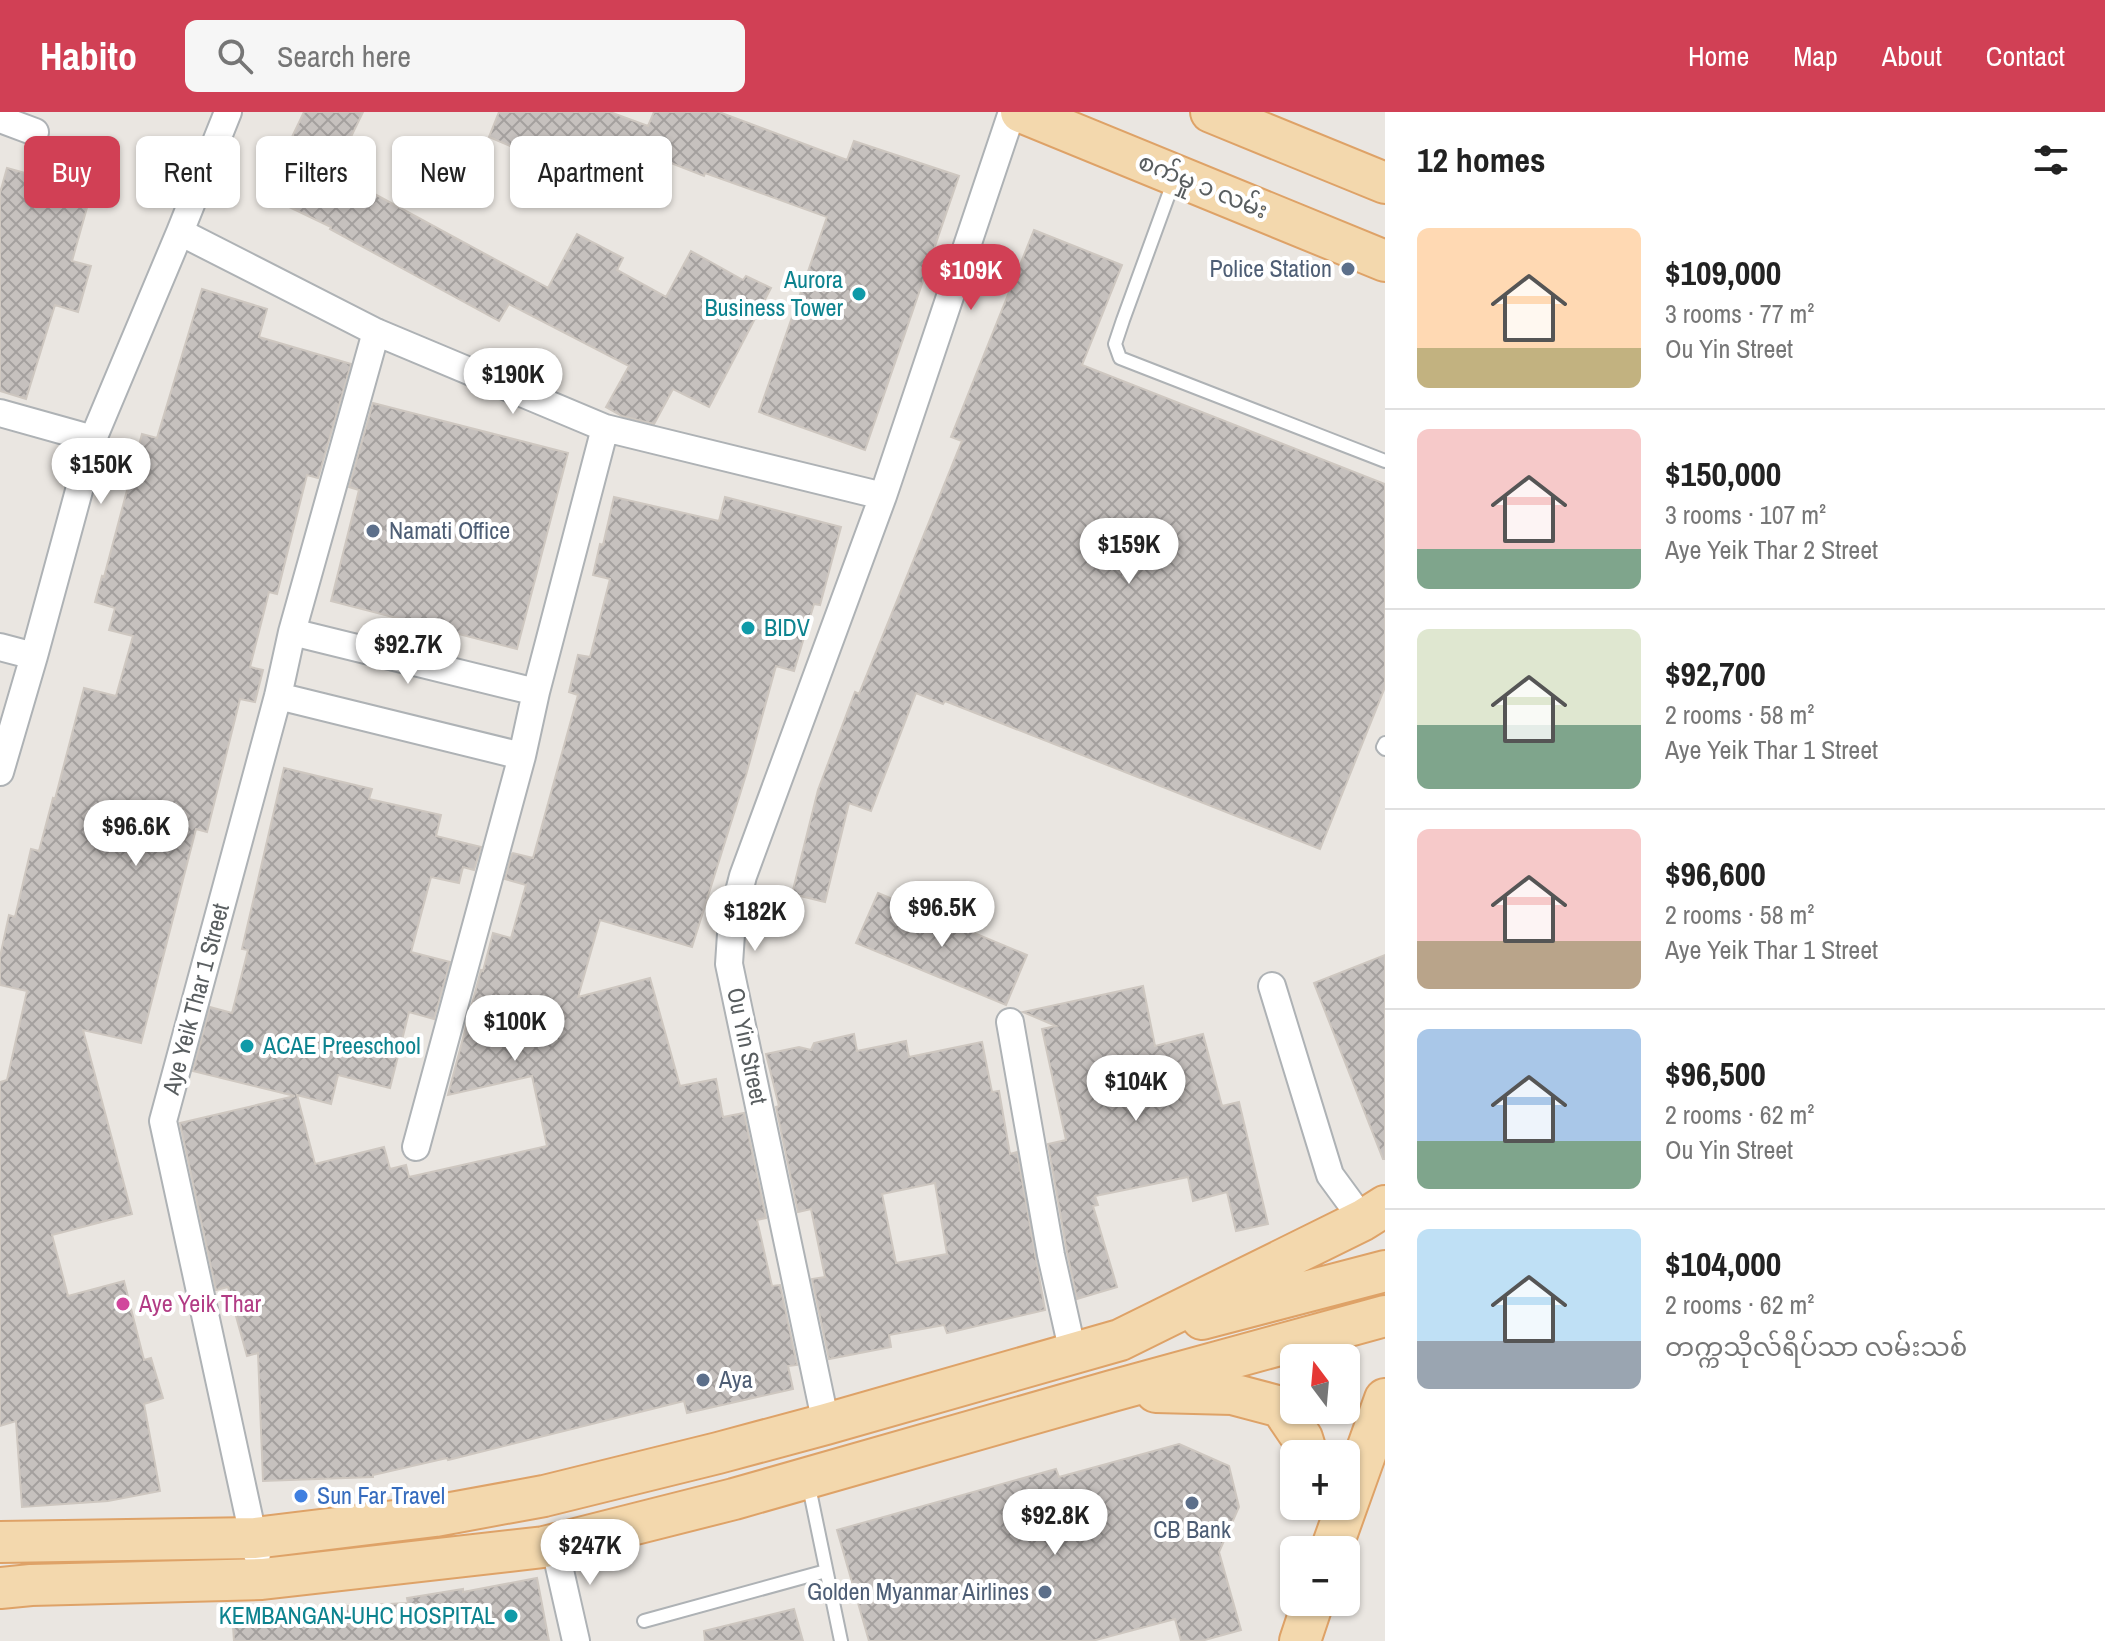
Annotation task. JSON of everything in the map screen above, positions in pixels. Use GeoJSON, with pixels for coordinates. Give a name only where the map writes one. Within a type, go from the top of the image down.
{"type":"FeatureCollection","features":[{"type":"Feature","properties":{"kind":"main road","name":"စက်မှု ၁ လမ်း"},"geometry":{"type":"LineString","coordinates":[[1021,112],[1385,261]]}},
{"type":"Feature","properties":{"kind":"main road"},"geometry":{"type":"LineString","coordinates":[[1234,116],[1385,183]]}},
{"type":"Feature","properties":{"kind":"main road"},"geometry":{"type":"LineString","coordinates":[[1120,1340],[1374,1213]]}},
{"type":"Feature","properties":{"kind":"main road"},"geometry":{"type":"LineString","coordinates":[[0,1542],[255,1538],[435,1516],[544,1496],[718,1453],[1120,1340],[1385,1271]]}},
{"type":"Feature","properties":{"kind":"main road"},"geometry":{"type":"LineString","coordinates":[[0,1588],[262,1579],[544,1547],[808,1479],[1385,1316]]}},
{"type":"Feature","properties":{"kind":"main road"},"geometry":{"type":"LineString","coordinates":[[1112,1391],[1232,1394],[1281,1407],[1303,1440]]}},
{"type":"Feature","properties":{"kind":"main road"},"geometry":{"type":"LineString","coordinates":[[1336,1536],[1385,1399]]}},
{"type":"Feature","properties":{"kind":"main road"},"geometry":{"type":"LineString","coordinates":[[890,1405],[904,1451]]}},
{"type":"Feature","properties":{"kind":"main road"},"geometry":{"type":"LineString","coordinates":[[544,1496],[554,1544]]}},
{"type":"Feature","properties":{"kind":"main road"},"geometry":{"type":"LineString","coordinates":[[1300,1641],[1308,1616]]}},
{"type":"Feature","properties":{"kind":"street"},"geometry":{"type":"LineString","coordinates":[[0,772],[9,708],[34,656],[93,439],[228,112]]}},
{"type":"Feature","properties":{"kind":"street","name":"Ou Yin Street"},"geometry":{"type":"LineString","coordinates":[[826,1424],[729,964],[732,919],[743,876],[883,496],[1012,112]]}},
{"type":"Feature","properties":{"kind":"street"},"geometry":{"type":"LineString","coordinates":[[0,119],[35,132]]}},
{"type":"Feature","properties":{"kind":"street"},"geometry":{"type":"LineString","coordinates":[[180,232],[376,332],[605,428],[883,496]]}},
{"type":"Feature","properties":{"kind":"street","name":"Aye Yeik Thar 1 Street"},"geometry":{"type":"LineString","coordinates":[[262,1579],[163,1121],[278,696],[292,632],[376,332]]}},
{"type":"Feature","properties":{"kind":"street"},"geometry":{"type":"LineString","coordinates":[[0,413],[93,439]]}},
{"type":"Feature","properties":{"kind":"street"},"geometry":{"type":"LineString","coordinates":[[416,1147],[522,756],[605,428]]}},
{"type":"Feature","properties":{"kind":"street"},"geometry":{"type":"LineString","coordinates":[[292,632],[536,692]]}},
{"type":"Feature","properties":{"kind":"street"},"geometry":{"type":"LineString","coordinates":[[0,647],[34,656]]}},
{"type":"Feature","properties":{"kind":"street"},"geometry":{"type":"LineString","coordinates":[[278,696],[522,756]]}},
{"type":"Feature","properties":{"kind":"street"},"geometry":{"type":"LineString","coordinates":[[1272,986],[1330,1175],[1374,1213]]}},
{"type":"Feature","properties":{"kind":"street"},"geometry":{"type":"LineString","coordinates":[[1010,1022],[1051,1255],[1073,1353]]}},
{"type":"Feature","properties":{"kind":"street"},"geometry":{"type":"LineString","coordinates":[[554,1544],[576,1641]]}},
{"type":"Feature","properties":{"kind":"lane"},"geometry":{"type":"LineString","coordinates":[[1176,175],[1115,344],[1120,358],[1385,461]]}},
{"type":"Feature","properties":{"kind":"lane"},"geometry":{"type":"LineString","coordinates":[[808,1479],[841,1641]]}},
{"type":"Feature","properties":{"kind":"lane"},"geometry":{"type":"LineString","coordinates":[[644,1621],[826,1571]]}},
{"type":"Feature","properties":{"kind":"building"},"geometry":{"type":"Polygon","coordinates":[[[304,112],[363,112],[351,136],[292,136],[304,112]]]}},
{"type":"Feature","properties":{"kind":"building","name":"Aurora Business Tower"},"geometry":{"type":"Polygon","coordinates":[[[499,112],[610,112],[648,126],[654,112],[719,112],[847,160],[854,141],[959,176],[865,450],[759,412],[827,217],[672,163],[672,136],[510,136],[510,146],[489,136],[499,112]]]}},
{"type":"Feature","properties":{"kind":"building"},"geometry":{"type":"Polygon","coordinates":[[[7,168],[24,173],[24,208],[87,208],[72,261],[91,266],[78,312],[55,305],[26,399],[0,391],[0,193],[7,168]]]}},
{"type":"Feature","properties":{"kind":"building"},"geometry":{"type":"Polygon","coordinates":[[[376,195],[392,203],[392,208],[400,208],[548,288],[577,234],[623,258],[617,270],[666,297],[691,251],[743,280],[746,276],[771,288],[709,407],[673,389],[654,424],[622,416],[606,407],[629,366],[509,304],[499,321],[291,208],[376,208],[376,195]]]}},
{"type":"Feature","properties":{"kind":"building"},"geometry":{"type":"Polygon","coordinates":[[[1034,230],[1122,265],[1082,365],[1385,484],[1385,687],[1320,849],[945,701],[943,704],[916,693],[871,811],[849,803],[825,902],[792,894],[818,790],[855,692],[859,694],[962,441],[951,437],[1034,230]]]}},
{"type":"Feature","properties":{"kind":"building"},"geometry":{"type":"Polygon","coordinates":[[[202,289],[267,309],[259,337],[351,364],[318,478],[307,475],[277,594],[269,592],[250,667],[263,670],[255,702],[240,699],[207,832],[196,829],[141,1043],[83,1030],[132,1214],[52,1235],[68,1296],[124,1281],[144,1360],[151,1358],[163,1398],[144,1404],[160,1491],[108,1501],[22,1507],[16,1421],[0,1426],[0,1082],[7,1080],[27,991],[0,985],[0,957],[9,915],[15,917],[31,849],[39,851],[84,688],[116,696],[133,636],[109,630],[115,608],[95,602],[142,434],[157,438],[202,289]]]}},
{"type":"Feature","properties":{"kind":"building"},"geometry":{"type":"Polygon","coordinates":[[[373,403],[568,453],[517,649],[331,601],[359,490],[349,487],[373,403]]]}},
{"type":"Feature","properties":{"kind":"building"},"geometry":{"type":"Polygon","coordinates":[[[614,497],[719,521],[725,497],[841,527],[820,605],[814,604],[794,671],[776,666],[746,775],[692,947],[600,920],[578,997],[650,978],[680,1086],[716,1079],[723,1117],[744,1113],[766,1218],[757,1220],[772,1286],[780,1285],[797,1365],[788,1366],[793,1389],[687,1413],[684,1401],[373,1477],[263,1481],[258,1353],[247,1356],[228,1287],[216,1290],[180,1123],[295,1096],[193,1071],[210,1007],[232,1013],[248,950],[242,949],[284,768],[372,789],[369,799],[441,815],[436,836],[481,847],[474,870],[463,867],[459,883],[431,877],[411,952],[450,962],[434,1019],[409,1012],[390,1088],[338,1075],[331,1104],[297,1095],[315,1164],[384,1147],[390,1169],[406,1165],[409,1177],[547,1146],[532,1076],[448,1095],[493,933],[511,938],[526,885],[505,879],[512,854],[533,858],[578,695],[569,692],[578,655],[590,657],[610,579],[593,575],[614,497]]]}},
{"type":"Feature","properties":{"kind":"building"},"geometry":{"type":"Polygon","coordinates":[[[878,893],[1027,955],[1006,1005],[856,943],[878,893]]]}},
{"type":"Feature","properties":{"kind":"building"},"geometry":{"type":"Polygon","coordinates":[[[1385,955],[1385,1159],[1383,1159],[1314,983],[1385,955]]]}},
{"type":"Feature","properties":{"kind":"building"},"geometry":{"type":"Polygon","coordinates":[[[1143,986],[1155,1046],[1203,1034],[1222,1106],[1239,1102],[1268,1224],[1236,1231],[1227,1192],[1193,1201],[1188,1177],[1095,1196],[1098,1205],[1093,1206],[1117,1287],[1077,1299],[1048,1144],[1066,1140],[1042,1029],[1056,1026],[1023,1012],[1143,986]]]}},
{"type":"Feature","properties":{"kind":"building"},"geometry":{"type":"Polygon","coordinates":[[[854,1034],[857,1051],[906,1041],[909,1057],[982,1042],[992,1092],[999,1091],[1010,1154],[1017,1152],[1045,1310],[947,1333],[944,1325],[889,1335],[891,1347],[829,1359],[812,1279],[825,1277],[811,1209],[798,1212],[776,1107],[779,1106],[766,1054],[799,1047],[811,1050],[814,1043],[854,1034]],[[935,1183],[882,1194],[896,1263],[947,1254],[935,1183]]]}},
{"type":"Feature","properties":{"kind":"building"},"geometry":{"type":"Polygon","coordinates":[[[1179,1444],[1229,1466],[1239,1507],[1219,1552],[1241,1630],[1201,1641],[1181,1641],[1175,1619],[1092,1641],[869,1641],[837,1530],[1056,1469],[1059,1477],[1179,1444]]]}},
{"type":"Feature","properties":{"kind":"building"},"geometry":{"type":"Polygon","coordinates":[[[537,1578],[549,1641],[234,1641],[232,1612],[408,1603],[407,1598],[463,1589],[463,1592],[537,1578]]]}},
{"type":"Feature","properties":{"kind":"building"},"geometry":{"type":"Polygon","coordinates":[[[794,1609],[803,1641],[705,1641],[704,1631],[794,1609]]]}},
{"type":"Feature","properties":{"kind":"place","name":"Police Station"},"geometry":{"type":"Point","coordinates":[1348,269]}},
{"type":"Feature","properties":{"kind":"place","name":"Aurora Business Tower"},"geometry":{"type":"Point","coordinates":[859,294]}},
{"type":"Feature","properties":{"kind":"place","name":"Namati Office"},"geometry":{"type":"Point","coordinates":[373,531]}},
{"type":"Feature","properties":{"kind":"place","name":"BIDV"},"geometry":{"type":"Point","coordinates":[748,628]}},
{"type":"Feature","properties":{"kind":"place","name":"ACAE Preeschool"},"geometry":{"type":"Point","coordinates":[247,1046]}},
{"type":"Feature","properties":{"kind":"place","name":"Aye Yeik Thar"},"geometry":{"type":"Point","coordinates":[123,1304]}},
{"type":"Feature","properties":{"kind":"place","name":"Aya"},"geometry":{"type":"Point","coordinates":[703,1380]}},
{"type":"Feature","properties":{"kind":"place","name":"Sun Far Travel"},"geometry":{"type":"Point","coordinates":[301,1496]}},
{"type":"Feature","properties":{"kind":"place","name":"CB Bank"},"geometry":{"type":"Point","coordinates":[1192,1503]}},
{"type":"Feature","properties":{"kind":"place","name":"Golden Myanmar Airlines"},"geometry":{"type":"Point","coordinates":[1045,1592]}},
{"type":"Feature","properties":{"kind":"place","name":"KEMBANGAN-UHC HOSPITAL"},"geometry":{"type":"Point","coordinates":[511,1616]}}]}
